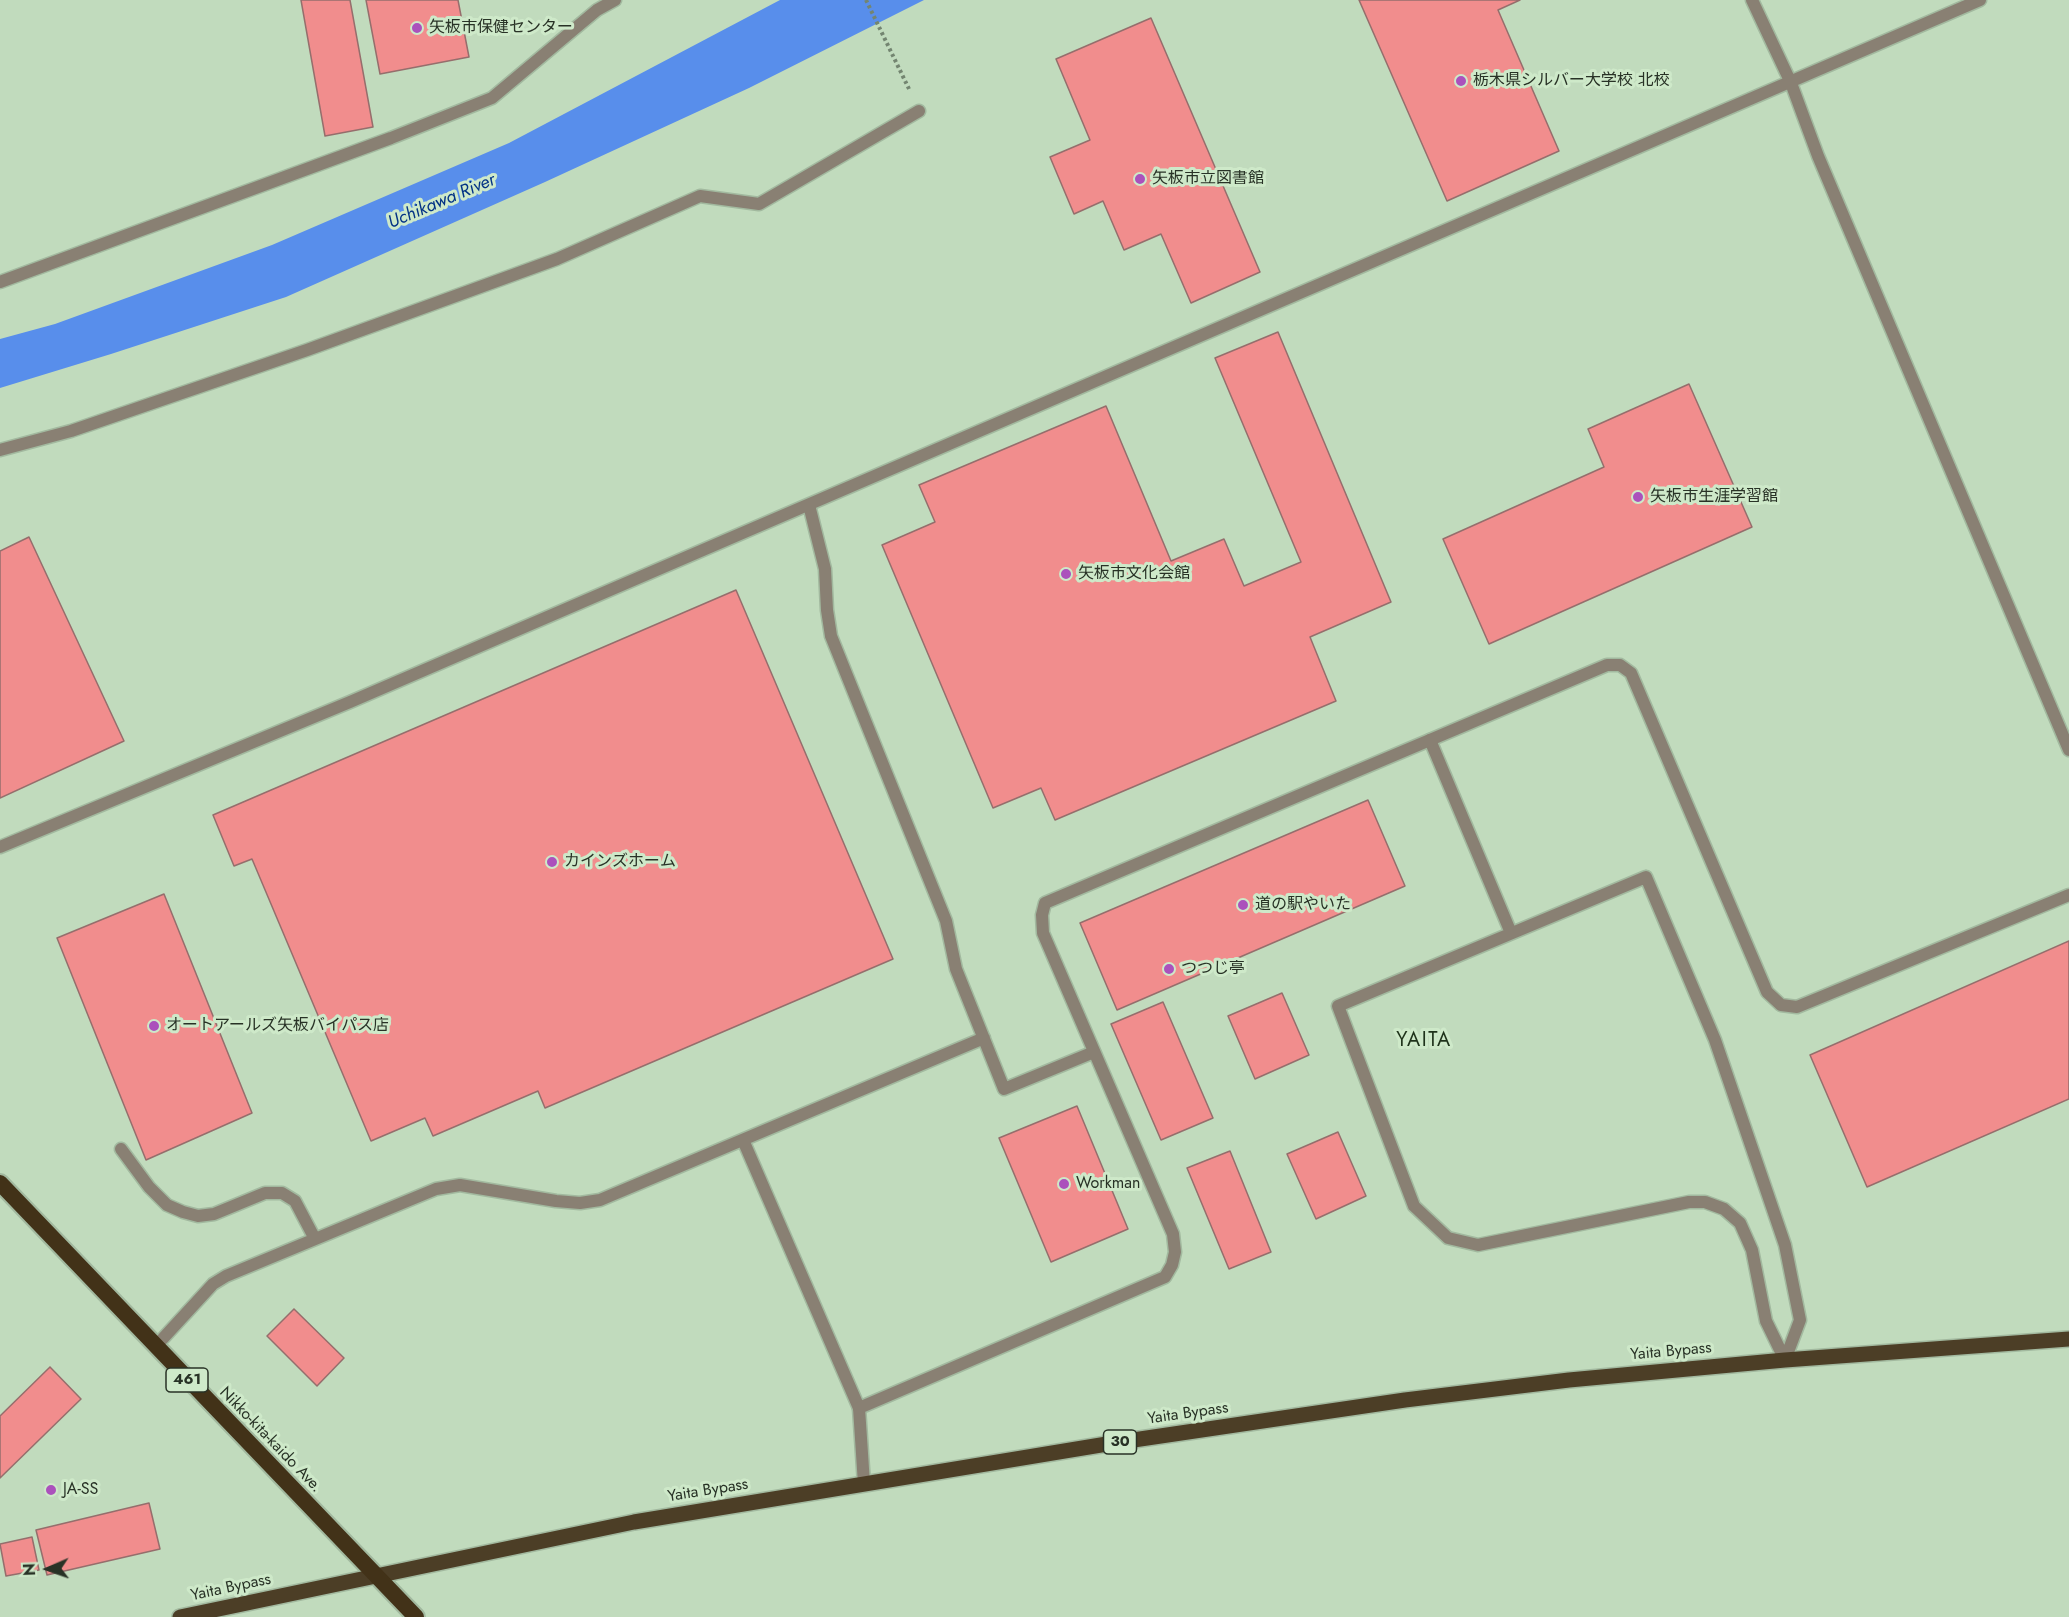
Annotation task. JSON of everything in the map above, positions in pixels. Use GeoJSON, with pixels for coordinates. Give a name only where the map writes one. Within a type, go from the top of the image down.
{"type":"FeatureCollection","features":[{"type":"Feature","properties":{"kind":"highway","name":"Nikko-kita-kaido Ave."},"geometry":{"type":"LineString","coordinates":[[0,1183],[416,1617]]}},
{"type":"Feature","properties":{"kind":"main road","name":"Yaita Bypass"},"geometry":{"type":"LineString","coordinates":[[180,1617],[634,1522],[1113,1443],[1405,1400],[1569,1380],[1785,1360],[2069,1339]]}},
{"type":"Feature","properties":{"kind":"street"},"geometry":{"type":"LineString","coordinates":[[0,282],[380,142],[492,98],[597,10],[615,0]]}},
{"type":"Feature","properties":{"kind":"street"},"geometry":{"type":"LineString","coordinates":[[1752,0],[1791,83],[1818,156],[2069,750]]}},
{"type":"Feature","properties":{"kind":"street"},"geometry":{"type":"LineString","coordinates":[[0,847],[339,706],[809,505],[1980,0]]}},
{"type":"Feature","properties":{"kind":"street"},"geometry":{"type":"LineString","coordinates":[[0,450],[71,430],[307,350],[547,263],[700,196],[759,204],[919,111]]}},
{"type":"Feature","properties":{"kind":"street"},"geometry":{"type":"LineString","coordinates":[[809,505],[825,569],[831,636],[946,921],[956,969],[1004,1089],[1094,1052]]}},
{"type":"Feature","properties":{"kind":"street"},"geometry":{"type":"LineString","coordinates":[[859,1408],[1166,1277],[1172,1265],[1175,1252],[1173,1234],[1043,933],[1042,915],[1045,903],[1607,665],[1620,665],[1631,673],[1767,992],[1781,1005],[1797,1007],[2069,895]]}},
{"type":"Feature","properties":{"kind":"street"},"geometry":{"type":"LineString","coordinates":[[1430,740],[1511,933]]}},
{"type":"Feature","properties":{"kind":"street"},"geometry":{"type":"LineString","coordinates":[[1646,877],[1715,1040],[1785,1245],[1800,1320],[1785,1360],[1766,1321],[1752,1250],[1740,1223],[1724,1209],[1705,1202],[1689,1202],[1478,1245],[1448,1238],[1414,1206],[1338,1006],[1646,877]]}},
{"type":"Feature","properties":{"kind":"street"},"geometry":{"type":"LineString","coordinates":[[156,1346],[213,1284],[226,1276],[436,1189],[460,1185],[556,1201],[580,1203],[600,1200],[984,1038]]}},
{"type":"Feature","properties":{"kind":"street"},"geometry":{"type":"LineString","coordinates":[[743,1140],[859,1408],[864,1484]]}},
{"type":"Feature","properties":{"kind":"street"},"geometry":{"type":"LineString","coordinates":[[121,1149],[149,1187],[167,1205],[198,1216],[214,1214],[265,1193],[282,1193],[295,1201],[315,1239]]}},
{"type":"Feature","properties":{"kind":"path"},"geometry":{"type":"LineString","coordinates":[[866,0],[919,111]]}},
{"type":"Feature","properties":{"kind":"water","name":"Uchikawa River"},"geometry":{"type":"Polygon","coordinates":[[[780,0],[924,0],[749,88],[286,297],[0,388],[0,339],[55,324],[272,245],[509,143],[780,0]]]}},
{"type":"Feature","properties":{"kind":"building"},"geometry":{"type":"Polygon","coordinates":[[[301,0],[350,0],[373,127],[325,136],[301,0]]]}},
{"type":"Feature","properties":{"kind":"building","name":"矢板市保健センター"},"geometry":{"type":"Polygon","coordinates":[[[366,0],[458,0],[469,57],[380,74],[366,0]]]}},
{"type":"Feature","properties":{"kind":"building","name":"栃木県シルバー大学校 北校"},"geometry":{"type":"Polygon","coordinates":[[[1359,0],[1520,0],[1498,10],[1559,151],[1447,201],[1359,0]]]}},
{"type":"Feature","properties":{"kind":"building","name":"矢板市立図書館"},"geometry":{"type":"Polygon","coordinates":[[[1151,18],[1260,272],[1191,303],[1161,234],[1124,250],[1103,201],[1074,214],[1050,157],[1090,140],[1056,59],[1151,18]]]}},
{"type":"Feature","properties":{"kind":"building","name":"矢板市文化会館"},"geometry":{"type":"Polygon","coordinates":[[[1278,332],[1391,602],[1310,637],[1336,701],[1055,820],[1041,788],[993,808],[882,545],[935,522],[919,485],[1106,406],[1171,561],[1224,539],[1244,586],[1301,562],[1215,358],[1278,332]]]}},
{"type":"Feature","properties":{"kind":"building","name":"矢板市生涯学習館"},"geometry":{"type":"Polygon","coordinates":[[[1689,384],[1752,527],[1489,644],[1443,539],[1604,467],[1588,429],[1689,384]]]}},
{"type":"Feature","properties":{"kind":"building"},"geometry":{"type":"Polygon","coordinates":[[[29,537],[124,741],[0,798],[0,551],[29,537]]]}},
{"type":"Feature","properties":{"kind":"building","name":"カインズホーム"},"geometry":{"type":"Polygon","coordinates":[[[736,590],[893,959],[545,1108],[538,1091],[433,1136],[425,1118],[371,1141],[252,859],[234,866],[213,815],[736,590]]]}},
{"type":"Feature","properties":{"kind":"building","name":"道の駅やいた"},"geometry":{"type":"Polygon","coordinates":[[[1368,800],[1405,886],[1117,1010],[1080,923],[1368,800]]]}},
{"type":"Feature","properties":{"kind":"building","name":"オートアールズ矢板バイパス店"},"geometry":{"type":"Polygon","coordinates":[[[164,894],[252,1113],[146,1160],[57,938],[164,894]]]}},
{"type":"Feature","properties":{"kind":"building"},"geometry":{"type":"Polygon","coordinates":[[[2069,941],[2069,1099],[1867,1187],[1810,1055],[2069,941]]]}},
{"type":"Feature","properties":{"kind":"building"},"geometry":{"type":"Polygon","coordinates":[[[1282,993],[1309,1055],[1255,1079],[1228,1016],[1282,993]]]}},
{"type":"Feature","properties":{"kind":"building"},"geometry":{"type":"Polygon","coordinates":[[[1163,1002],[1213,1118],[1161,1140],[1111,1024],[1163,1002]]]}},
{"type":"Feature","properties":{"kind":"building","name":"Workman"},"geometry":{"type":"Polygon","coordinates":[[[1077,1106],[1128,1229],[1051,1262],[999,1138],[1077,1106]]]}},
{"type":"Feature","properties":{"kind":"building"},"geometry":{"type":"Polygon","coordinates":[[[1338,1132],[1366,1196],[1316,1219],[1287,1154],[1338,1132]]]}},
{"type":"Feature","properties":{"kind":"building"},"geometry":{"type":"Polygon","coordinates":[[[1230,1151],[1271,1252],[1229,1269],[1187,1168],[1230,1151]]]}},
{"type":"Feature","properties":{"kind":"building"},"geometry":{"type":"Polygon","coordinates":[[[294,1309],[344,1358],[317,1386],[267,1336],[294,1309]]]}},
{"type":"Feature","properties":{"kind":"building"},"geometry":{"type":"Polygon","coordinates":[[[50,1367],[81,1399],[0,1478],[0,1416],[50,1367]]]}},
{"type":"Feature","properties":{"kind":"building"},"geometry":{"type":"Polygon","coordinates":[[[149,1503],[160,1549],[47,1575],[36,1530],[149,1503]]]}},
{"type":"Feature","properties":{"kind":"building"},"geometry":{"type":"Polygon","coordinates":[[[32,1537],[39,1570],[6,1576],[0,1544],[32,1537]]]}},
{"type":"Feature","properties":{"kind":"place","name":"矢板市保健センター"},"geometry":{"type":"Point","coordinates":[417,28]}},
{"type":"Feature","properties":{"kind":"place","name":"栃木県シルバー大学校 北校"},"geometry":{"type":"Point","coordinates":[1461,81]}},
{"type":"Feature","properties":{"kind":"place","name":"矢板市立図書館"},"geometry":{"type":"Point","coordinates":[1140,179]}},
{"type":"Feature","properties":{"kind":"place","name":"矢板市生涯学習館"},"geometry":{"type":"Point","coordinates":[1638,497]}},
{"type":"Feature","properties":{"kind":"place","name":"矢板市文化会館"},"geometry":{"type":"Point","coordinates":[1066,574]}},
{"type":"Feature","properties":{"kind":"place","name":"カインズホーム"},"geometry":{"type":"Point","coordinates":[552,862]}},
{"type":"Feature","properties":{"kind":"place","name":"道の駅やいた"},"geometry":{"type":"Point","coordinates":[1243,905]}},
{"type":"Feature","properties":{"kind":"place","name":"つつじ亭"},"geometry":{"type":"Point","coordinates":[1169,969]}},
{"type":"Feature","properties":{"kind":"place","name":"オートアールズ矢板バイパス店"},"geometry":{"type":"Point","coordinates":[154,1026]}},
{"type":"Feature","properties":{"kind":"place","name":"Workman"},"geometry":{"type":"Point","coordinates":[1064,1184]}},
{"type":"Feature","properties":{"kind":"place","name":"JA-SS"},"geometry":{"type":"Point","coordinates":[51,1490]}},
{"type":"Feature","properties":{"kind":"district","name":"YAITA"},"geometry":{"type":"Point","coordinates":[1424,1041]}}]}
